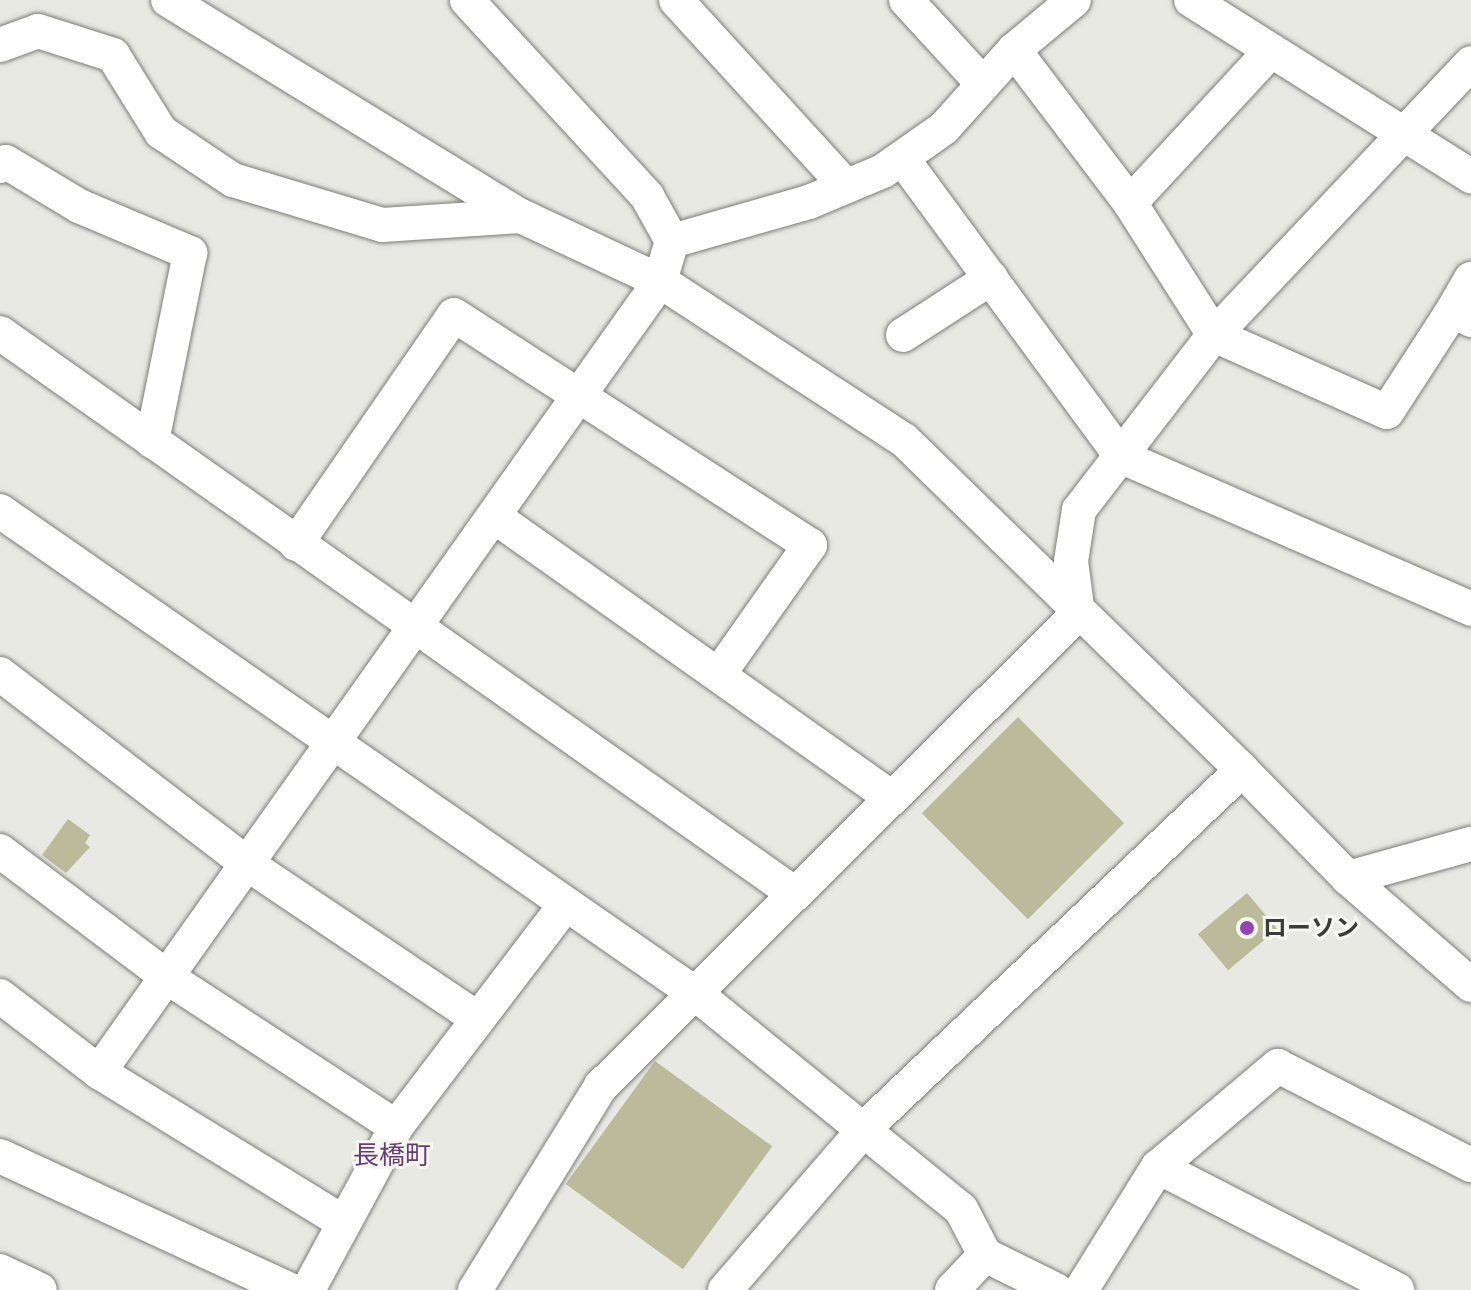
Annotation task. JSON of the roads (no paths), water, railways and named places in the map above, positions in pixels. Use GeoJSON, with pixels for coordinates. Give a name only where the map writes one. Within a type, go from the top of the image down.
{"type":"FeatureCollection","features":[{"type":"Feature","properties":{"kind":"street"},"geometry":{"type":"LineString","coordinates":[[99,1072],[246,863],[338,744],[660,281],[672,241],[647,196],[467,0]]}},
{"type":"Feature","properties":{"kind":"street"},"geometry":{"type":"LineString","coordinates":[[676,0],[846,186]]}},
{"type":"Feature","properties":{"kind":"street"},"geometry":{"type":"LineString","coordinates":[[906,0],[983,84]]}},
{"type":"Feature","properties":{"kind":"street"},"geometry":{"type":"LineString","coordinates":[[672,241],[846,186],[902,158],[944,128],[1014,50],[1074,0]]}},
{"type":"Feature","properties":{"kind":"street"},"geometry":{"type":"LineString","coordinates":[[1191,0],[1471,176]]}},
{"type":"Feature","properties":{"kind":"street"},"geometry":{"type":"LineString","coordinates":[[173,1],[521,216],[660,281],[904,440],[1078,614],[1242,770],[1348,878],[1471,985]]}},
{"type":"Feature","properties":{"kind":"street"},"geometry":{"type":"LineString","coordinates":[[0,45],[38,31],[113,55],[161,132],[233,180],[382,225],[521,216]]}},
{"type":"Feature","properties":{"kind":"street"},"geometry":{"type":"LineString","coordinates":[[1014,50],[1130,203],[1214,335],[1387,412],[1462,315],[1471,279]]}},
{"type":"Feature","properties":{"kind":"street"},"geometry":{"type":"LineString","coordinates":[[1130,203],[1271,51]]}},
{"type":"Feature","properties":{"kind":"street"},"geometry":{"type":"LineString","coordinates":[[1078,614],[1071,561],[1079,510],[1214,335],[1399,132],[1471,63]]}},
{"type":"Feature","properties":{"kind":"street"},"geometry":{"type":"LineString","coordinates":[[902,158],[1122,457],[1471,609]]}},
{"type":"Feature","properties":{"kind":"street"},"geometry":{"type":"LineString","coordinates":[[0,166],[6,162],[79,206],[190,253],[152,441]]}},
{"type":"Feature","properties":{"kind":"street"},"geometry":{"type":"LineString","coordinates":[[903,335],[991,278]]}},
{"type":"Feature","properties":{"kind":"street"},"geometry":{"type":"LineString","coordinates":[[296,544],[454,315],[810,545],[721,671]]}},
{"type":"Feature","properties":{"kind":"street"},"geometry":{"type":"LineString","coordinates":[[0,333],[416,631],[795,894]]}},
{"type":"Feature","properties":{"kind":"street"},"geometry":{"type":"LineString","coordinates":[[495,517],[721,671],[892,798]]}},
{"type":"Feature","properties":{"kind":"street"},"geometry":{"type":"LineString","coordinates":[[5,524],[338,744],[696,994],[867,1126],[961,1209],[985,1255],[1056,1290]]}},
{"type":"Feature","properties":{"kind":"street"},"geometry":{"type":"LineString","coordinates":[[475,1290],[601,1086],[1078,614]]}},
{"type":"Feature","properties":{"kind":"street"},"geometry":{"type":"LineString","coordinates":[[0,674],[246,863],[474,1016]]}},
{"type":"Feature","properties":{"kind":"street"},"geometry":{"type":"LineString","coordinates":[[725,1290],[867,1126],[1242,770]]}},
{"type":"Feature","properties":{"kind":"street"},"geometry":{"type":"LineString","coordinates":[[1348,878],[1471,844]]}},
{"type":"Feature","properties":{"kind":"street"},"geometry":{"type":"LineString","coordinates":[[0,851],[167,977],[396,1127]]}},
{"type":"Feature","properties":{"kind":"street"},"geometry":{"type":"LineString","coordinates":[[308,1290],[340,1220],[396,1127],[474,1016],[566,904]]}},
{"type":"Feature","properties":{"kind":"street"},"geometry":{"type":"LineString","coordinates":[[0,996],[99,1072],[340,1220]]}},
{"type":"Feature","properties":{"kind":"street"},"geometry":{"type":"LineString","coordinates":[[1081,1290],[1158,1167],[1278,1066],[1471,1165]]}},
{"type":"Feature","properties":{"kind":"street"},"geometry":{"type":"LineString","coordinates":[[0,1156],[290,1290]]}},
{"type":"Feature","properties":{"kind":"street"},"geometry":{"type":"LineString","coordinates":[[1158,1167],[1397,1290]]}},
{"type":"Feature","properties":{"kind":"street"},"geometry":{"type":"LineString","coordinates":[[952,1290],[985,1255]]}},
{"type":"Feature","properties":{"kind":"street"},"geometry":{"type":"LineString","coordinates":[[0,1271],[40,1290]]}},
{"type":"Feature","properties":{"kind":"place","name":"ローソン"},"geometry":{"type":"Point","coordinates":[1247,928]}},
{"type":"Feature","properties":{"kind":"district","name":"長橋町"},"geometry":{"type":"Point","coordinates":[392,1155]}}]}
